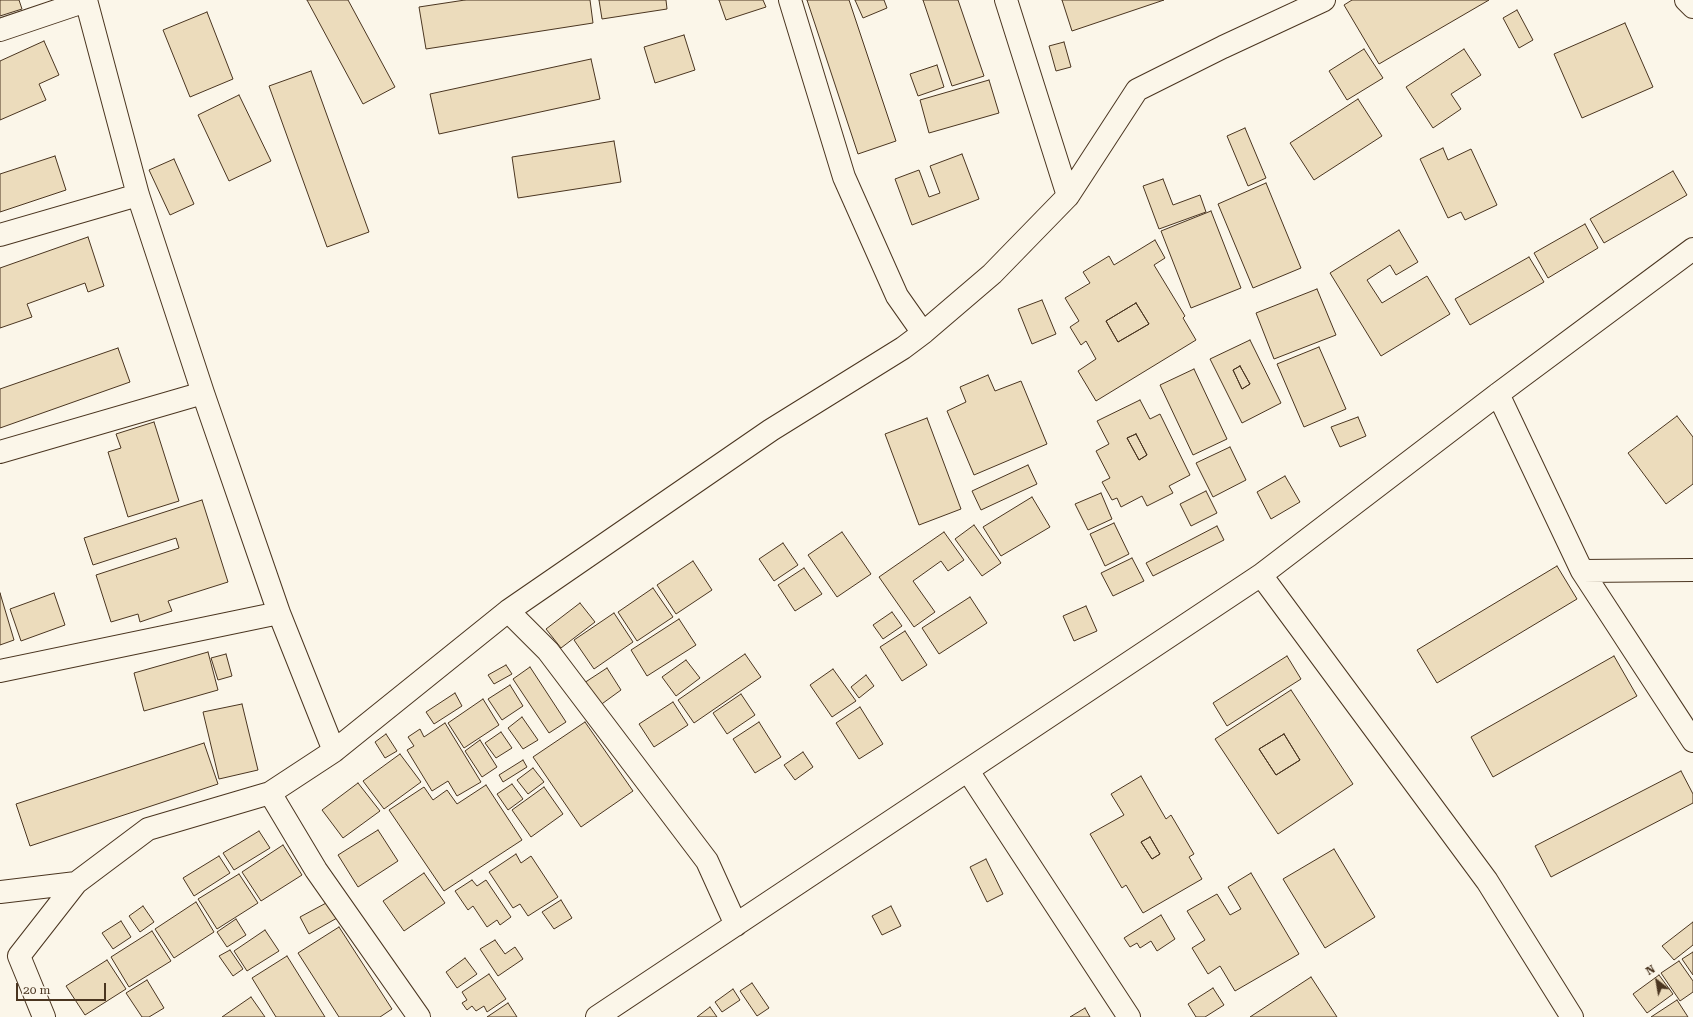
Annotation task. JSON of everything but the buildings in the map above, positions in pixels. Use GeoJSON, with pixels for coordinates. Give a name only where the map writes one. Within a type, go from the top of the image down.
{"type":"FeatureCollection","features":[{"type":"Feature","properties":{"kind":"street"},"geometry":{"type":"LineString","coordinates":[[790,0],[844,177],[897,296],[923,333]]}},
{"type":"Feature","properties":{"kind":"street"},"geometry":{"type":"LineString","coordinates":[[1006,0],[1068,196]]}},
{"type":"Feature","properties":{"kind":"street"},"geometry":{"type":"LineString","coordinates":[[44,1017],[19,956],[76,883],[148,829],[270,793],[334,751],[508,611],[770,430],[903,348],[923,333],[992,274],[1068,196],[1138,90],[1223,47],[1324,0]]}},
{"type":"Feature","properties":{"kind":"street"},"geometry":{"type":"LineString","coordinates":[[1686,0],[1693,7]]}},
{"type":"Feature","properties":{"kind":"street"},"geometry":{"type":"LineString","coordinates":[[0,30],[86,1],[138,195],[203,393],[279,613],[334,751]]}},
{"type":"Feature","properties":{"kind":"street"},"geometry":{"type":"LineString","coordinates":[[0,236],[138,195]]}},
{"type":"Feature","properties":{"kind":"street"},"geometry":{"type":"LineString","coordinates":[[597,1017],[1261,575],[1498,394],[1693,249]]}},
{"type":"Feature","properties":{"kind":"street"},"geometry":{"type":"LineString","coordinates":[[0,452],[203,393]]}},
{"type":"Feature","properties":{"kind":"street"},"geometry":{"type":"LineString","coordinates":[[1498,394],[1582,571],[1693,741]]}},
{"type":"Feature","properties":{"kind":"street"},"geometry":{"type":"LineString","coordinates":[[1582,571],[1693,570]]}},
{"type":"Feature","properties":{"kind":"street"},"geometry":{"type":"LineString","coordinates":[[1261,575],[1487,881],[1572,1017]]}},
{"type":"Feature","properties":{"kind":"street"},"geometry":{"type":"LineString","coordinates":[[508,611],[548,651],[707,861],[736,925]]}},
{"type":"Feature","properties":{"kind":"street"},"geometry":{"type":"LineString","coordinates":[[0,671],[279,613]]}},
{"type":"Feature","properties":{"kind":"street"},"geometry":{"type":"LineString","coordinates":[[968,771],[1129,1017]]}},
{"type":"Feature","properties":{"kind":"street"},"geometry":{"type":"LineString","coordinates":[[270,793],[316,870],[419,1017]]}},
{"type":"Feature","properties":{"kind":"street"},"geometry":{"type":"LineString","coordinates":[[0,892],[76,883]]}}]}
